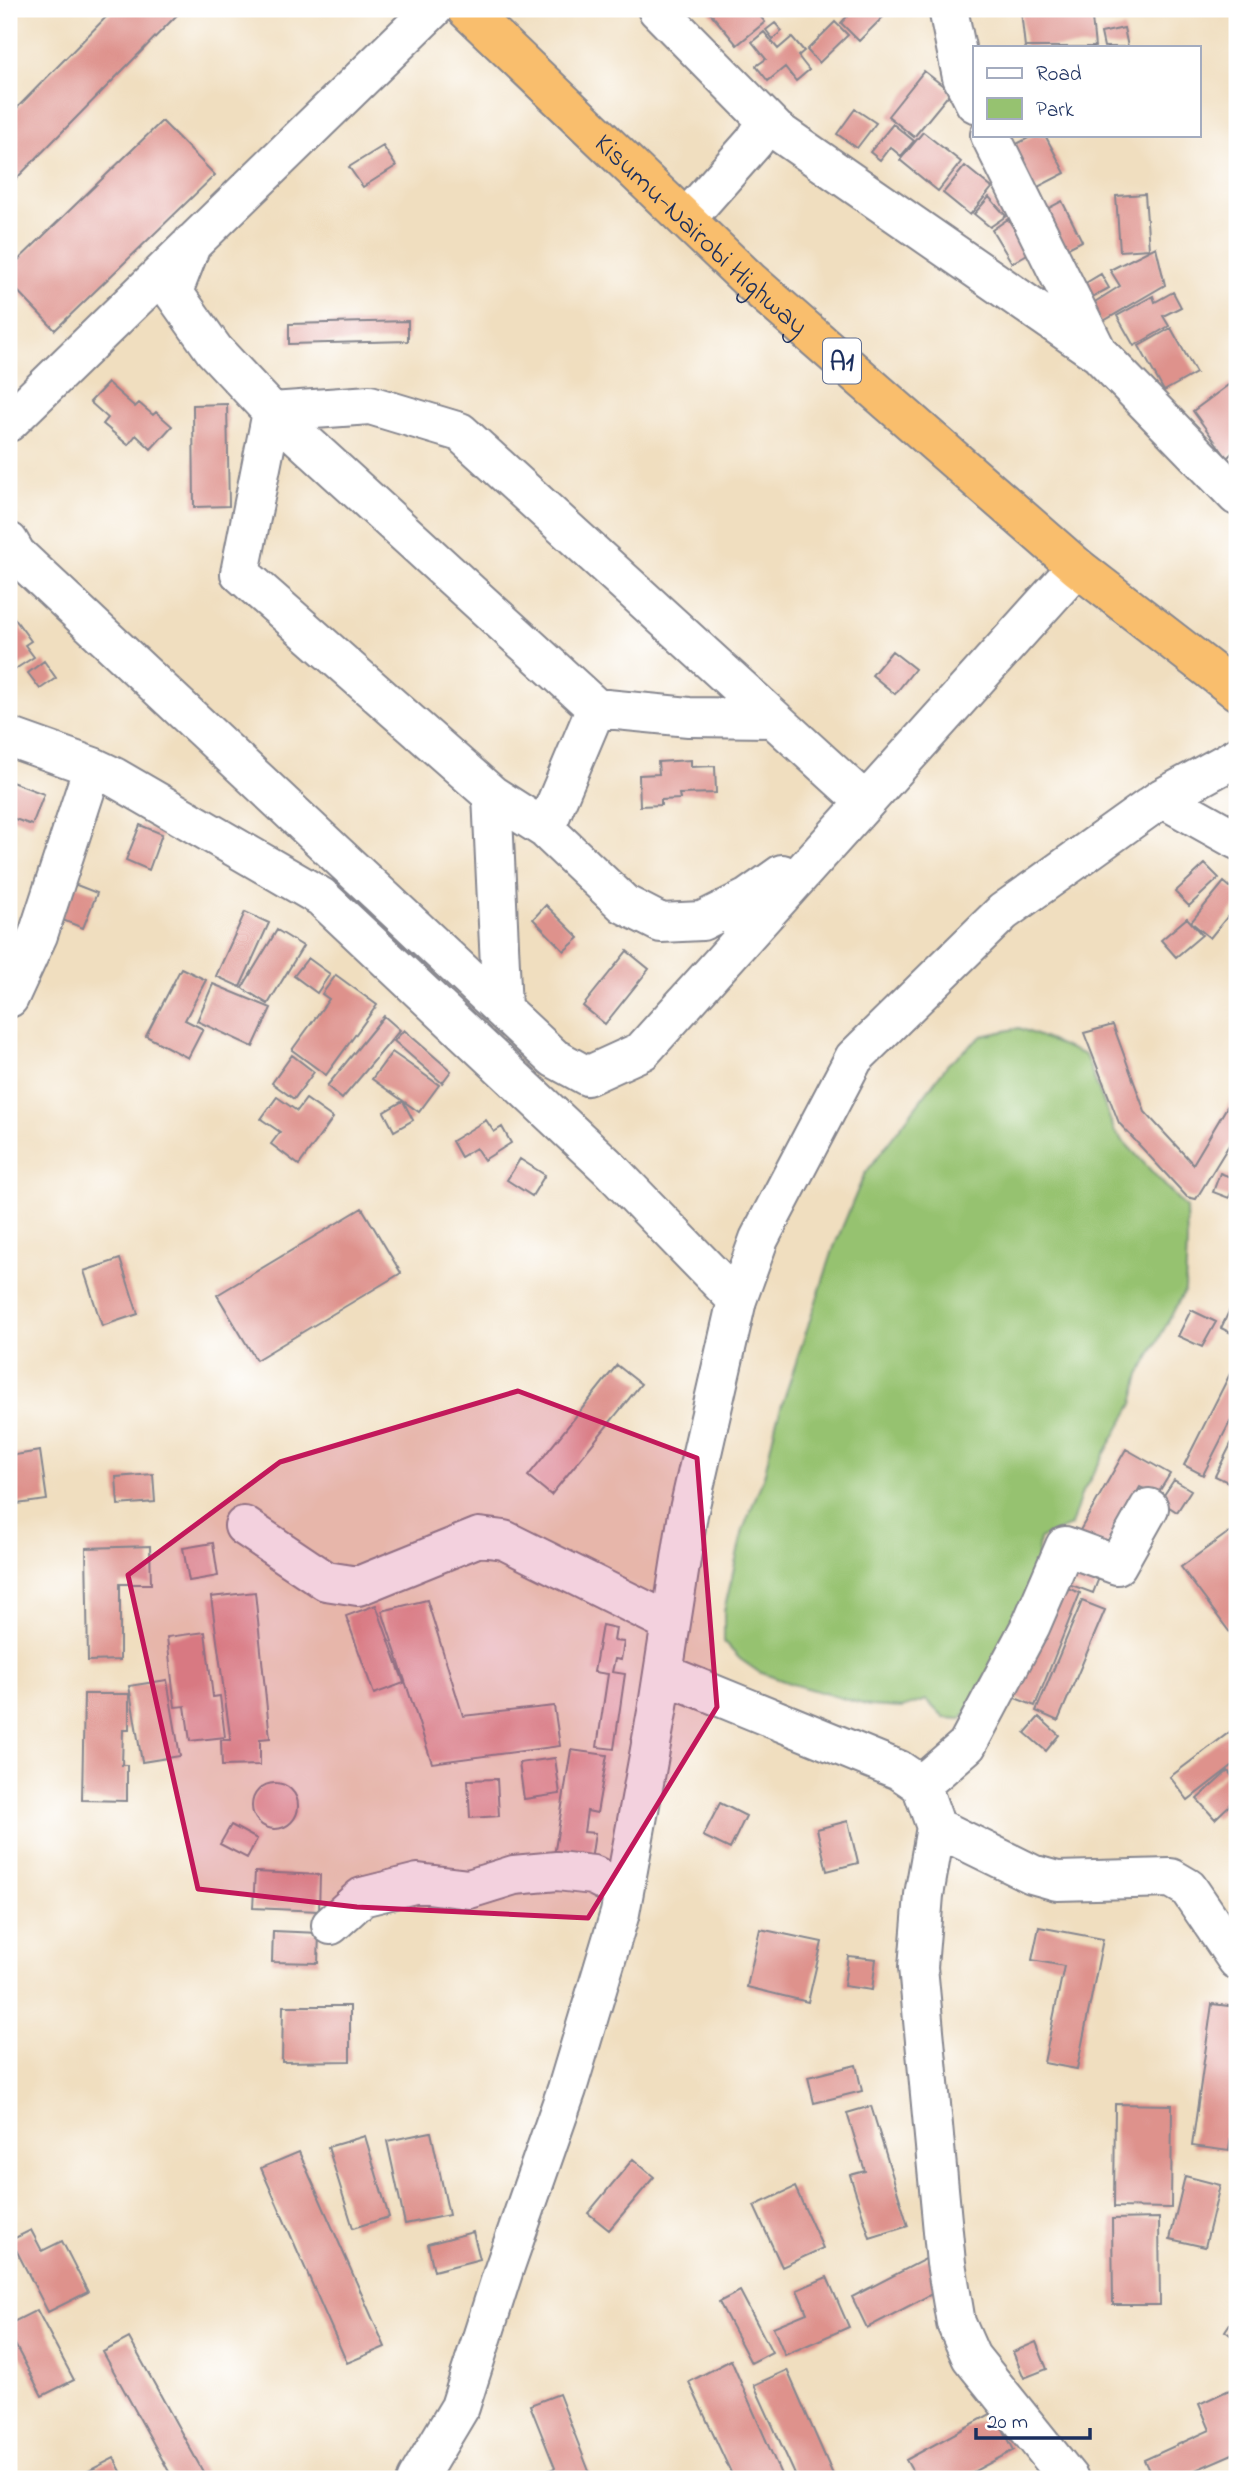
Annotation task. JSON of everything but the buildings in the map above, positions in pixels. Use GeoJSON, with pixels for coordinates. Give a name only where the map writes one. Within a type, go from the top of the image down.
{"type":"FeatureCollection","features":[{"type":"Feature","properties":{"kind":"highway","name":"Kisumu-Nairobi Highway"},"geometry":{"type":"LineString","coordinates":[[466,9],[749,280],[1077,567],[1237,691]]}},
{"type":"Feature","properties":{"kind":"street"},"geometry":{"type":"LineString","coordinates":[[9,422],[433,9]]}},
{"type":"Feature","properties":{"kind":"street"},"geometry":{"type":"LineString","coordinates":[[657,9],[776,130],[1099,354],[1237,496]]}},
{"type":"Feature","properties":{"kind":"street"},"geometry":{"type":"LineString","coordinates":[[948,9],[962,77],[973,99]]}},
{"type":"Feature","properties":{"kind":"street"},"geometry":{"type":"LineString","coordinates":[[686,219],[754,142],[767,121]]}},
{"type":"Feature","properties":{"kind":"street"},"geometry":{"type":"LineString","coordinates":[[990,136],[1099,354]]}},
{"type":"Feature","properties":{"kind":"street"},"geometry":{"type":"LineString","coordinates":[[192,243],[173,292],[214,350],[272,412],[596,708],[689,717],[773,718]]}},
{"type":"Feature","properties":{"kind":"street"},"geometry":{"type":"LineString","coordinates":[[272,412],[370,405],[460,432],[865,802]]}},
{"type":"Feature","properties":{"kind":"street"},"geometry":{"type":"LineString","coordinates":[[272,412],[240,573],[492,795],[545,829],[624,904],[661,923],[702,921],[748,898],[835,837]]}},
{"type":"Feature","properties":{"kind":"street"},"geometry":{"type":"LineString","coordinates":[[9,542],[16,554],[554,1058],[587,1076],[642,1051],[1077,567]]}},
{"type":"Feature","properties":{"kind":"street"},"geometry":{"type":"LineString","coordinates":[[545,829],[596,708]]}},
{"type":"Feature","properties":{"kind":"street"},"geometry":{"type":"LineString","coordinates":[[9,737],[114,776],[321,897],[608,1168],[737,1300]]}},
{"type":"Feature","properties":{"kind":"street"},"geometry":{"type":"LineString","coordinates":[[417,2479],[460,2407],[504,2269],[567,2089],[620,1913],[664,1674],[688,1514],[737,1300],[759,1239],[854,1058],[1003,912],[1162,798],[1237,757]]}},
{"type":"Feature","properties":{"kind":"street"},"geometry":{"type":"LineString","coordinates":[[9,998],[38,935],[93,767]]}},
{"type":"Feature","properties":{"kind":"street"},"geometry":{"type":"LineString","coordinates":[[492,795],[502,1009]]}},
{"type":"Feature","properties":{"kind":"street"},"geometry":{"type":"LineString","coordinates":[[1162,798],[1237,841]]}},
{"type":"Feature","properties":{"kind":"street"},"geometry":{"type":"LineString","coordinates":[[921,1785],[967,1745],[1031,1625],[1065,1546],[1116,1565],[1149,1508]]}},
{"type":"Feature","properties":{"kind":"street"},"geometry":{"type":"LineString","coordinates":[[244,1526],[326,1581],[358,1586],[479,1536],[504,1540],[671,1623]]}},
{"type":"Feature","properties":{"kind":"street"},"geometry":{"type":"LineString","coordinates":[[664,1674],[899,1770],[921,1785],[936,1827],[924,1895],[918,1967],[946,2263],[956,2323],[971,2357],[1069,2479]]}},
{"type":"Feature","properties":{"kind":"street"},"geometry":{"type":"LineString","coordinates":[[936,1827],[1032,1874],[1058,1881],[1171,1878],[1188,1888],[1237,1960]]}},
{"type":"Feature","properties":{"kind":"street"},"geometry":{"type":"LineString","coordinates":[[331,1925],[362,1898],[418,1883],[469,1889],[514,1875],[557,1871],[593,1875],[624,1891]]}},
{"type":"Feature","properties":{"kind":"highlighted area"},"geometry":{"type":"Polygon","coordinates":[[[518,1391],[697,1458],[717,1707],[588,1918],[357,1907],[198,1889],[128,1575],[280,1462],[518,1391]]]}},
{"type":"Feature","properties":{"kind":"green space"},"geometry":{"type":"Polygon","coordinates":[[[1019,1028],[1085,1055],[1115,1132],[1186,1208],[1185,1290],[1140,1374],[1133,1404],[1081,1495],[1071,1526],[1039,1539],[1034,1598],[962,1719],[944,1718],[926,1700],[902,1708],[870,1706],[759,1672],[740,1659],[724,1642],[724,1611],[743,1530],[764,1476],[776,1423],[834,1247],[864,1175],[948,1064],[982,1036],[1019,1028]]]}}]}
